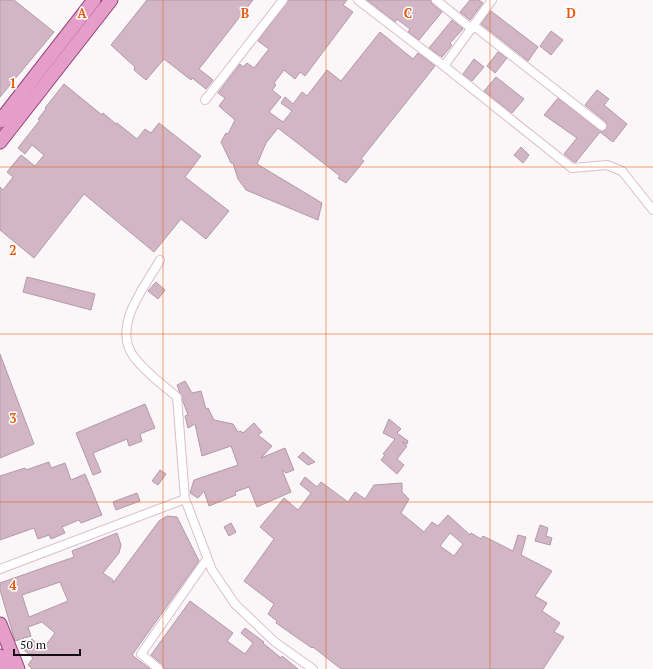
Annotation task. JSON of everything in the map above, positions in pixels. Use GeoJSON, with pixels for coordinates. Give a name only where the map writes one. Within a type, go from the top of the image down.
{"type":"FeatureCollection","features":[{"type":"Feature","properties":{"kind":"main road"},"geometry":{"type":"LineString","coordinates":[[0,121],[94,0]]}},
{"type":"Feature","properties":{"kind":"main road"},"geometry":{"type":"LineString","coordinates":[[0,142],[111,0]]}},
{"type":"Feature","properties":{"kind":"main road"},"geometry":{"type":"LineString","coordinates":[[0,624],[18,669]]}},
{"type":"Feature","properties":{"kind":"main road"},"geometry":{"type":"LineString","coordinates":[[0,656],[6,669]]}},
{"type":"Feature","properties":{"kind":"street"},"geometry":{"type":"LineString","coordinates":[[205,100],[283,0]]}},
{"type":"Feature","properties":{"kind":"street"},"geometry":{"type":"LineString","coordinates":[[358,0],[572,168],[607,165],[622,171],[653,210]]}},
{"type":"Feature","properties":{"kind":"street"},"geometry":{"type":"LineString","coordinates":[[436,0],[602,126]]}},
{"type":"Feature","properties":{"kind":"street"},"geometry":{"type":"LineString","coordinates":[[444,66],[492,0]]}},
{"type":"Feature","properties":{"kind":"street"},"geometry":{"type":"LineString","coordinates":[[160,260],[129,313],[125,337],[133,357],[176,397],[186,499],[207,560],[235,604],[275,642],[313,669]]}},
{"type":"Feature","properties":{"kind":"street"},"geometry":{"type":"LineString","coordinates":[[0,569],[186,499]]}},
{"type":"Feature","properties":{"kind":"street"},"geometry":{"type":"LineString","coordinates":[[159,669],[140,654],[207,560]]}},
{"type":"Feature","properties":{"kind":"building"},"geometry":{"type":"Polygon","coordinates":[[[0,0],[14,0],[54,32],[0,97],[0,0]]]}},
{"type":"Feature","properties":{"kind":"building"},"geometry":{"type":"Polygon","coordinates":[[[147,0],[253,0],[199,69],[213,80],[206,89],[192,78],[191,80],[164,59],[146,80],[134,70],[135,67],[111,45],[147,0]]]}},
{"type":"Feature","properties":{"kind":"building"},"geometry":{"type":"Polygon","coordinates":[[[288,0],[347,0],[343,5],[353,12],[305,76],[300,72],[295,79],[284,70],[274,83],[276,85],[272,90],[281,97],[269,112],[283,122],[292,111],[281,103],[285,97],[293,104],[302,92],[307,96],[327,70],[341,81],[380,32],[413,59],[418,53],[435,66],[361,159],[364,161],[346,183],[338,178],[340,176],[278,128],[266,143],[257,164],[322,203],[318,220],[246,190],[238,179],[233,163],[231,163],[221,142],[226,133],[228,134],[235,120],[219,106],[225,98],[218,93],[240,64],[243,67],[247,63],[254,68],[269,49],[258,41],[288,0]]]}},
{"type":"Feature","properties":{"kind":"building"},"geometry":{"type":"Polygon","coordinates":[[[367,0],[431,0],[432,4],[442,12],[419,40],[408,32],[410,29],[397,19],[395,22],[367,0]]]}},
{"type":"Feature","properties":{"kind":"building"},"geometry":{"type":"Polygon","coordinates":[[[470,0],[479,0],[483,3],[470,20],[460,12],[470,0]]]}},
{"type":"Feature","properties":{"kind":"building"},"geometry":{"type":"Polygon","coordinates":[[[491,11],[538,47],[528,61],[481,24],[491,11]]]}},
{"type":"Feature","properties":{"kind":"building"},"geometry":{"type":"Polygon","coordinates":[[[452,20],[463,29],[450,43],[452,45],[442,57],[429,48],[452,20]]]}},
{"type":"Feature","properties":{"kind":"building"},"geometry":{"type":"Polygon","coordinates":[[[551,31],[563,40],[551,55],[540,46],[551,31]]]}},
{"type":"Feature","properties":{"kind":"building"},"geometry":{"type":"Polygon","coordinates":[[[498,52],[507,58],[495,73],[487,66],[498,52]]]}},
{"type":"Feature","properties":{"kind":"building"},"geometry":{"type":"Polygon","coordinates":[[[474,59],[484,67],[472,81],[463,74],[474,59]]]}},
{"type":"Feature","properties":{"kind":"building"},"geometry":{"type":"Polygon","coordinates":[[[496,77],[524,99],[512,113],[484,91],[496,77]]]}},
{"type":"Feature","properties":{"kind":"building"},"geometry":{"type":"Polygon","coordinates":[[[64,84],[102,115],[103,113],[137,139],[145,129],[151,133],[159,123],[201,156],[185,177],[229,211],[206,239],[181,219],[154,252],[84,194],[34,258],[0,230],[0,187],[3,190],[13,177],[7,172],[21,155],[35,166],[44,155],[32,145],[25,154],[18,148],[40,120],[38,119],[46,109],[45,108],[64,84]]]}},
{"type":"Feature","properties":{"kind":"building"},"geometry":{"type":"Polygon","coordinates":[[[597,90],[609,99],[604,105],[627,124],[613,142],[600,132],[576,162],[574,162],[564,154],[577,138],[544,115],[558,98],[599,130],[604,131],[607,126],[606,122],[585,105],[597,90]]]}},
{"type":"Feature","properties":{"kind":"building"},"geometry":{"type":"Polygon","coordinates":[[[521,147],[529,155],[523,163],[514,155],[521,147]]]}},
{"type":"Feature","properties":{"kind":"building"},"geometry":{"type":"Polygon","coordinates":[[[27,277],[95,294],[91,310],[23,292],[27,277]]]}},
{"type":"Feature","properties":{"kind":"building"},"geometry":{"type":"Polygon","coordinates":[[[156,282],[165,290],[158,299],[148,291],[156,282]]]}},
{"type":"Feature","properties":{"kind":"building"},"geometry":{"type":"Polygon","coordinates":[[[0,354],[34,444],[0,458],[0,354]]]}},
{"type":"Feature","properties":{"kind":"building"},"geometry":{"type":"Polygon","coordinates":[[[185,381],[192,393],[201,391],[206,409],[208,408],[214,420],[233,424],[238,432],[241,431],[243,433],[254,423],[262,432],[258,435],[272,446],[261,458],[285,448],[294,470],[286,473],[282,470],[291,492],[257,507],[249,487],[235,492],[236,495],[209,506],[204,491],[198,498],[190,493],[194,480],[238,465],[231,446],[202,456],[195,424],[188,428],[185,416],[188,415],[177,385],[185,381]]]}},
{"type":"Feature","properties":{"kind":"building"},"geometry":{"type":"Polygon","coordinates":[[[145,404],[155,428],[140,434],[142,441],[129,446],[127,439],[93,453],[101,472],[93,475],[76,433],[145,404]]]}},
{"type":"Feature","properties":{"kind":"building"},"geometry":{"type":"Polygon","coordinates":[[[389,419],[401,429],[397,433],[408,441],[407,444],[402,442],[407,446],[397,459],[404,465],[397,474],[381,460],[385,455],[383,454],[395,439],[383,433],[389,419]]]}},
{"type":"Feature","properties":{"kind":"building"},"geometry":{"type":"Polygon","coordinates":[[[303,452],[315,462],[308,465],[298,457],[303,452]]]}},
{"type":"Feature","properties":{"kind":"building"},"geometry":{"type":"Polygon","coordinates":[[[49,462],[51,468],[65,463],[71,480],[85,474],[102,515],[81,523],[79,520],[62,527],[65,533],[51,539],[49,535],[38,539],[34,528],[0,540],[0,476],[25,468],[26,470],[49,462]]]}},
{"type":"Feature","properties":{"kind":"building"},"geometry":{"type":"Polygon","coordinates":[[[160,470],[166,474],[158,485],[152,481],[160,470]]]}},
{"type":"Feature","properties":{"kind":"building"},"geometry":{"type":"Polygon","coordinates":[[[305,477],[317,487],[321,482],[348,502],[355,492],[365,499],[374,485],[402,483],[402,492],[409,499],[401,513],[424,532],[432,522],[438,526],[448,515],[470,535],[471,533],[481,539],[483,536],[513,551],[518,535],[526,537],[521,555],[552,571],[535,596],[547,603],[542,611],[560,623],[554,632],[564,637],[543,669],[341,669],[313,647],[312,648],[276,623],[277,621],[268,614],[274,604],[244,581],[274,539],[260,527],[284,498],[298,510],[311,493],[300,484],[305,477]],[[450,533],[440,546],[454,556],[463,544],[450,533]]]}},
{"type":"Feature","properties":{"kind":"building"},"geometry":{"type":"Polygon","coordinates":[[[137,493],[140,501],[116,510],[113,502],[137,493]]]}},
{"type":"Feature","properties":{"kind":"building"},"geometry":{"type":"Polygon","coordinates":[[[167,516],[177,517],[199,561],[132,655],[150,669],[32,669],[28,665],[33,658],[23,649],[32,639],[43,649],[55,633],[42,622],[28,627],[31,636],[15,641],[0,590],[0,583],[74,557],[72,551],[117,533],[121,545],[119,553],[103,573],[113,580],[113,583],[159,521],[167,516]],[[60,582],[22,595],[29,617],[68,601],[60,582]]]}},
{"type":"Feature","properties":{"kind":"building"},"geometry":{"type":"Polygon","coordinates":[[[231,523],[236,532],[229,536],[224,527],[231,523]]]}},
{"type":"Feature","properties":{"kind":"building"},"geometry":{"type":"Polygon","coordinates":[[[540,525],[548,528],[546,536],[552,538],[550,545],[535,541],[540,525]]]}},
{"type":"Feature","properties":{"kind":"building"},"geometry":{"type":"Polygon","coordinates":[[[190,601],[233,633],[227,641],[245,654],[253,643],[241,633],[245,628],[264,642],[263,643],[281,658],[282,656],[298,669],[164,669],[163,665],[151,655],[190,601]]]}}]}
